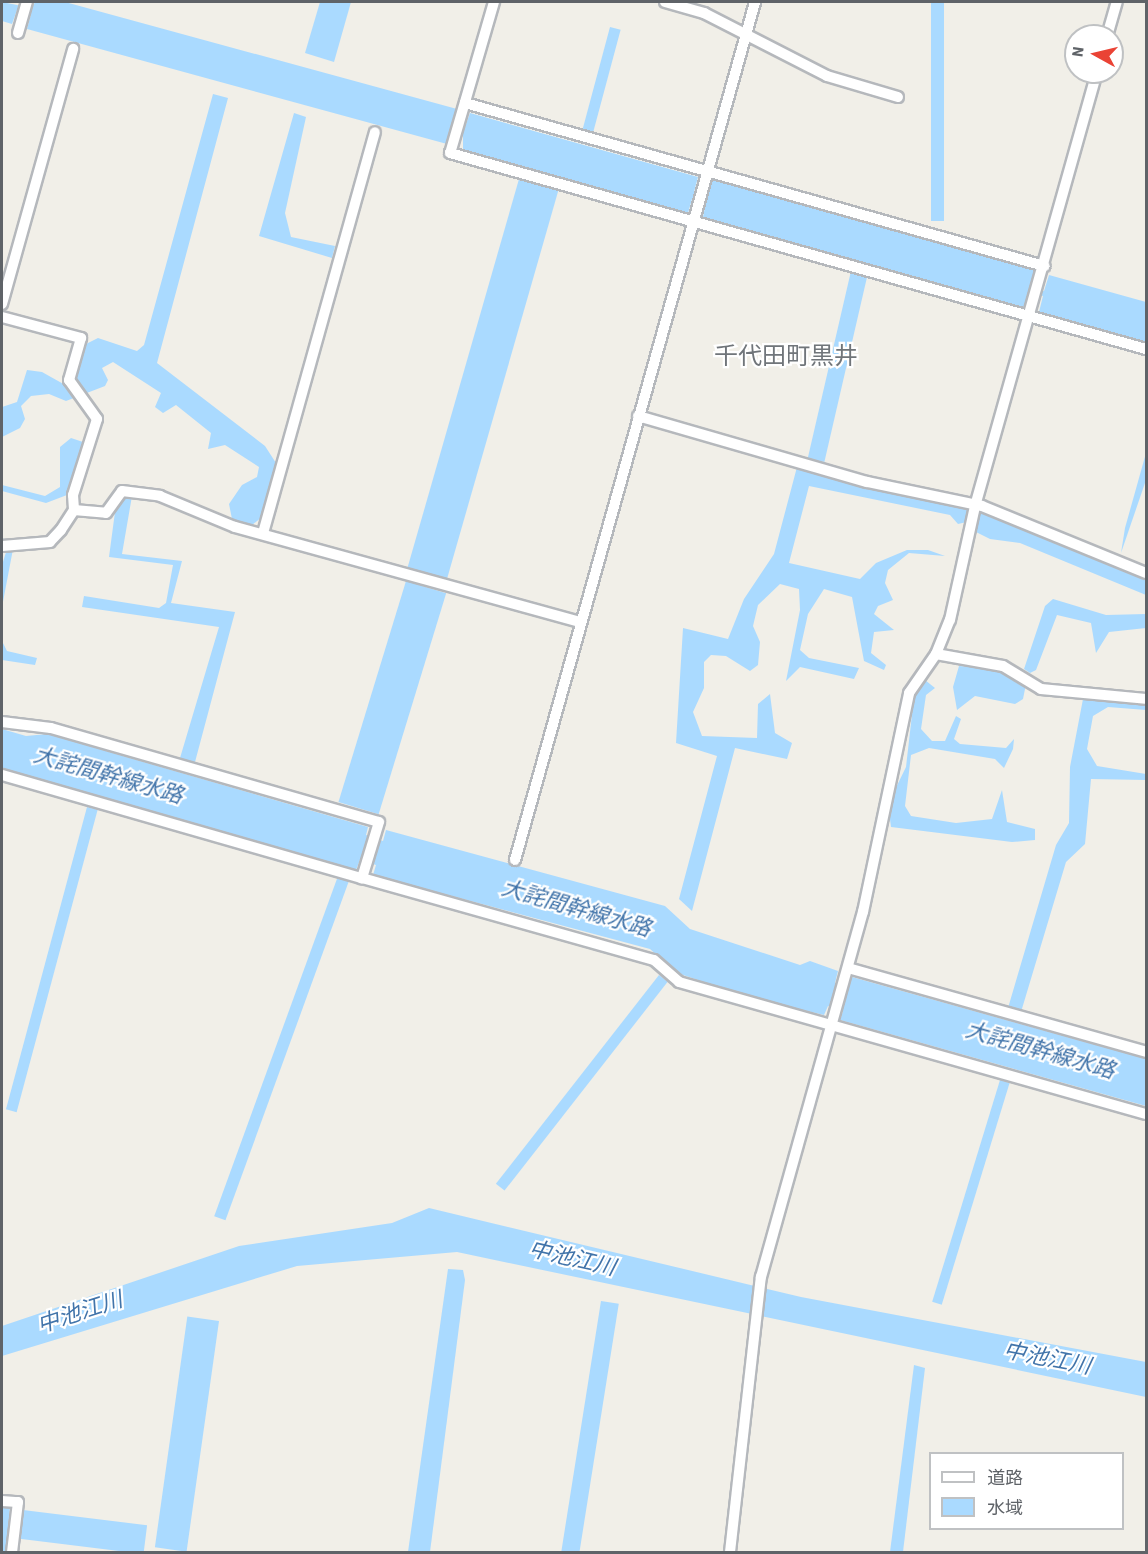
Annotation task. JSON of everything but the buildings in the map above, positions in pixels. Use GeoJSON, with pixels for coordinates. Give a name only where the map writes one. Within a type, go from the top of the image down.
{"type":"FeatureCollection","features":[{"type":"Feature","properties":{"kind":"street"},"geometry":{"type":"LineString","coordinates":[[494,2],[450,153],[1146,349]]}},
{"type":"Feature","properties":{"kind":"street"},"geometry":{"type":"LineString","coordinates":[[665,2],[746,34],[827,76],[898,97]]}},
{"type":"Feature","properties":{"kind":"street"},"geometry":{"type":"LineString","coordinates":[[514,860],[754,2]]}},
{"type":"Feature","properties":{"kind":"street"},"geometry":{"type":"LineString","coordinates":[[1111,24],[1117,2]]}},
{"type":"Feature","properties":{"kind":"street"},"geometry":{"type":"LineString","coordinates":[[18,33],[26,6]]}},
{"type":"Feature","properties":{"kind":"street"},"geometry":{"type":"LineString","coordinates":[[2,304],[73,49]]}},
{"type":"Feature","properties":{"kind":"street"},"geometry":{"type":"LineString","coordinates":[[730,1552],[752,1320],[761,1277],[848,968],[909,693],[936,654],[1094,84]]}},
{"type":"Feature","properties":{"kind":"street"},"geometry":{"type":"LineString","coordinates":[[465,103],[614,149],[707,170],[1044,266]]}},
{"type":"Feature","properties":{"kind":"street"},"geometry":{"type":"LineString","coordinates":[[263,533],[375,132]]}},
{"type":"Feature","properties":{"kind":"street"},"geometry":{"type":"LineString","coordinates":[[2,317],[81,338],[69,380],[97,419],[73,495],[74,510],[51,542],[16,543],[2,546]]}},
{"type":"Feature","properties":{"kind":"street"},"geometry":{"type":"LineString","coordinates":[[638,416],[867,482],[976,508],[1146,573]]}},
{"type":"Feature","properties":{"kind":"street"},"geometry":{"type":"LineString","coordinates":[[74,510],[106,513],[122,491],[160,496],[263,533],[580,622]]}},
{"type":"Feature","properties":{"kind":"street"},"geometry":{"type":"LineString","coordinates":[[936,654],[1003,666],[1041,689],[1146,699]]}},
{"type":"Feature","properties":{"kind":"street"},"geometry":{"type":"LineString","coordinates":[[2,722],[51,728],[379,822],[362,878]]}},
{"type":"Feature","properties":{"kind":"street"},"geometry":{"type":"LineString","coordinates":[[2,775],[654,960],[679,982],[1146,1114]]}},
{"type":"Feature","properties":{"kind":"street"},"geometry":{"type":"LineString","coordinates":[[848,968],[1146,1052]]}},
{"type":"Feature","properties":{"kind":"street"},"geometry":{"type":"LineString","coordinates":[[2,1501],[18,1502],[12,1552]]}},
{"type":"Feature","properties":{"kind":"water"},"geometry":{"type":"Polygon","coordinates":[[[2,2],[32,8],[35,2],[65,2],[457,109],[453,123],[465,127],[470,113],[698,177],[694,192],[708,196],[712,179],[1036,271],[1031,287],[1044,291],[1049,275],[1146,302],[1146,342],[1039,312],[1043,296],[1030,293],[1025,308],[703,217],[706,202],[692,199],[688,213],[608,195],[463,150],[463,133],[451,130],[447,144],[27,29],[31,14],[17,10],[12,24],[2,21],[2,2]]]}},
{"type":"Feature","properties":{"kind":"water"},"geometry":{"type":"Polygon","coordinates":[[[320,2],[351,2],[334,62],[305,53],[320,2]]]}},
{"type":"Feature","properties":{"kind":"water"},"geometry":{"type":"Polygon","coordinates":[[[931,2],[944,2],[944,221],[931,221],[931,2]]]}},
{"type":"Feature","properties":{"kind":"water"},"geometry":{"type":"Polygon","coordinates":[[[610,27],[621,30],[592,138],[581,135],[610,27]]]}},
{"type":"Feature","properties":{"kind":"water"},"geometry":{"type":"Polygon","coordinates":[[[213,94],[228,98],[157,363],[265,446],[276,463],[262,517],[252,525],[232,519],[229,504],[242,485],[257,477],[259,467],[225,445],[208,449],[211,433],[176,405],[163,413],[155,407],[161,393],[113,362],[102,368],[108,380],[105,386],[66,401],[49,394],[31,396],[21,406],[25,419],[20,428],[2,437],[2,407],[17,402],[27,370],[42,372],[67,386],[86,344],[98,338],[137,351],[144,345],[213,94]]]}},
{"type":"Feature","properties":{"kind":"water"},"geometry":{"type":"Polygon","coordinates":[[[294,113],[306,117],[285,213],[291,237],[335,246],[332,258],[259,236],[294,113]]]}},
{"type":"Feature","properties":{"kind":"water"},"geometry":{"type":"Polygon","coordinates":[[[519,179],[558,190],[447,579],[408,567],[519,179]]]}},
{"type":"Feature","properties":{"kind":"water"},"geometry":{"type":"Polygon","coordinates":[[[851,271],[868,275],[824,462],[808,458],[851,271]]]}},
{"type":"Feature","properties":{"kind":"water"},"geometry":{"type":"Polygon","coordinates":[[[71,438],[83,442],[67,495],[46,503],[2,491],[2,485],[45,496],[60,487],[60,447],[71,438]]]}},
{"type":"Feature","properties":{"kind":"water"},"geometry":{"type":"Polygon","coordinates":[[[1146,453],[1146,480],[1121,553],[1125,528],[1146,453]]]}},
{"type":"Feature","properties":{"kind":"water"},"geometry":{"type":"Polygon","coordinates":[[[797,467],[984,513],[1146,578],[1146,595],[1020,543],[990,539],[974,531],[971,521],[958,524],[950,515],[809,486],[789,563],[860,579],[876,563],[907,550],[928,550],[945,556],[909,553],[888,570],[885,583],[893,600],[878,606],[874,614],[894,630],[874,632],[871,653],[886,665],[884,670],[864,661],[852,597],[824,589],[808,614],[800,650],[809,658],[859,668],[854,679],[800,667],[786,681],[800,610],[799,589],[780,584],[758,605],[753,626],[760,642],[758,665],[750,671],[726,656],[711,655],[704,662],[704,688],[693,712],[702,736],[757,738],[758,704],[770,694],[775,733],[792,743],[787,759],[735,748],[692,911],[679,899],[717,756],[676,743],[683,628],[728,639],[744,599],[774,554],[797,467]]]}},
{"type":"Feature","properties":{"kind":"water"},"geometry":{"type":"Polygon","coordinates":[[[124,496],[132,496],[122,554],[182,561],[171,603],[235,612],[195,762],[180,758],[219,627],[82,607],[84,596],[159,608],[166,603],[173,565],[109,557],[115,512],[124,496]]]}},
{"type":"Feature","properties":{"kind":"water"},"geometry":{"type":"Polygon","coordinates":[[[2,537],[13,549],[2,607],[2,565],[7,549],[2,537]]]}},
{"type":"Feature","properties":{"kind":"water"},"geometry":{"type":"Polygon","coordinates":[[[406,581],[446,593],[379,814],[338,802],[406,581]]]}},
{"type":"Feature","properties":{"kind":"water"},"geometry":{"type":"Polygon","coordinates":[[[1053,599],[1106,615],[1146,614],[1146,628],[1109,632],[1096,653],[1091,623],[1057,615],[1036,670],[1030,673],[1024,669],[1045,606],[1053,599]]]}},
{"type":"Feature","properties":{"kind":"water"},"geometry":{"type":"Polygon","coordinates":[[[2,641],[7,651],[37,658],[35,665],[2,660],[2,641]]]}},
{"type":"Feature","properties":{"kind":"water"},"geometry":{"type":"Polygon","coordinates":[[[959,666],[1003,669],[1026,684],[1023,699],[1015,704],[975,696],[957,710],[953,687],[959,666]]]}},
{"type":"Feature","properties":{"kind":"water"},"geometry":{"type":"Polygon","coordinates":[[[925,680],[935,688],[926,695],[921,729],[932,741],[945,741],[956,716],[961,719],[954,739],[960,744],[1006,748],[1014,739],[1013,749],[1004,768],[995,759],[929,748],[911,755],[905,806],[911,816],[956,823],[992,819],[1002,790],[1007,822],[1035,829],[1035,840],[1012,842],[891,827],[888,804],[906,767],[914,697],[925,680]]]}},
{"type":"Feature","properties":{"kind":"water"},"geometry":{"type":"Polygon","coordinates":[[[1083,699],[1146,705],[1146,710],[1108,707],[1093,716],[1087,749],[1097,766],[1146,774],[1146,780],[1091,779],[1085,844],[1066,862],[1021,1012],[1008,1008],[1056,845],[1069,823],[1070,767],[1083,699]]]}},
{"type":"Feature","properties":{"kind":"water","name":"大詫間幹線水路"},"geometry":{"type":"Polygon","coordinates":[[[2,729],[26,736],[47,734],[368,827],[366,835],[383,841],[386,830],[665,906],[690,929],[800,965],[810,961],[838,971],[835,983],[849,987],[852,977],[1146,1059],[1146,1106],[840,1020],[843,1011],[828,1006],[824,1015],[752,998],[677,973],[650,949],[373,875],[376,865],[360,860],[356,870],[2,771],[2,729]]]}},
{"type":"Feature","properties":{"kind":"water"},"geometry":{"type":"Polygon","coordinates":[[[87,807],[98,810],[17,1112],[6,1109],[87,807]]]}},
{"type":"Feature","properties":{"kind":"water"},"geometry":{"type":"Polygon","coordinates":[[[338,876],[349,880],[225,1220],[214,1216],[338,876]]]}},
{"type":"Feature","properties":{"kind":"water"},"geometry":{"type":"Polygon","coordinates":[[[659,975],[668,982],[505,1191],[496,1184],[659,975]]]}},
{"type":"Feature","properties":{"kind":"water"},"geometry":{"type":"Polygon","coordinates":[[[1000,1080],[1010,1083],[942,1305],[932,1302],[1000,1080]]]}},
{"type":"Feature","properties":{"kind":"water","name":"中池江川"},"geometry":{"type":"Polygon","coordinates":[[[429,1208],[801,1297],[1146,1362],[1146,1397],[457,1252],[297,1266],[2,1356],[2,1326],[239,1246],[392,1223],[429,1208]]]}},
{"type":"Feature","properties":{"kind":"water"},"geometry":{"type":"Polygon","coordinates":[[[448,1269],[463,1270],[465,1280],[430,1552],[408,1552],[448,1269]]]}},
{"type":"Feature","properties":{"kind":"water"},"geometry":{"type":"Polygon","coordinates":[[[601,1301],[619,1304],[579,1552],[561,1551],[601,1301]]]}},
{"type":"Feature","properties":{"kind":"water"},"geometry":{"type":"Polygon","coordinates":[[[187,1317],[219,1321],[187,1552],[155,1547],[187,1317]]]}},
{"type":"Feature","properties":{"kind":"water"},"geometry":{"type":"Polygon","coordinates":[[[914,1365],[925,1368],[903,1552],[890,1552],[914,1365]]]}},
{"type":"Feature","properties":{"kind":"water"},"geometry":{"type":"Polygon","coordinates":[[[2,1506],[10,1507],[6,1552],[2,1552],[2,1506]]]}},
{"type":"Feature","properties":{"kind":"water"},"geometry":{"type":"Polygon","coordinates":[[[23,1510],[147,1525],[144,1552],[19,1539],[23,1510]]]}},
{"type":"Feature","properties":{"kind":"district","name":"千代田町黒井"},"geometry":{"type":"Point","coordinates":[786,357]}}]}
